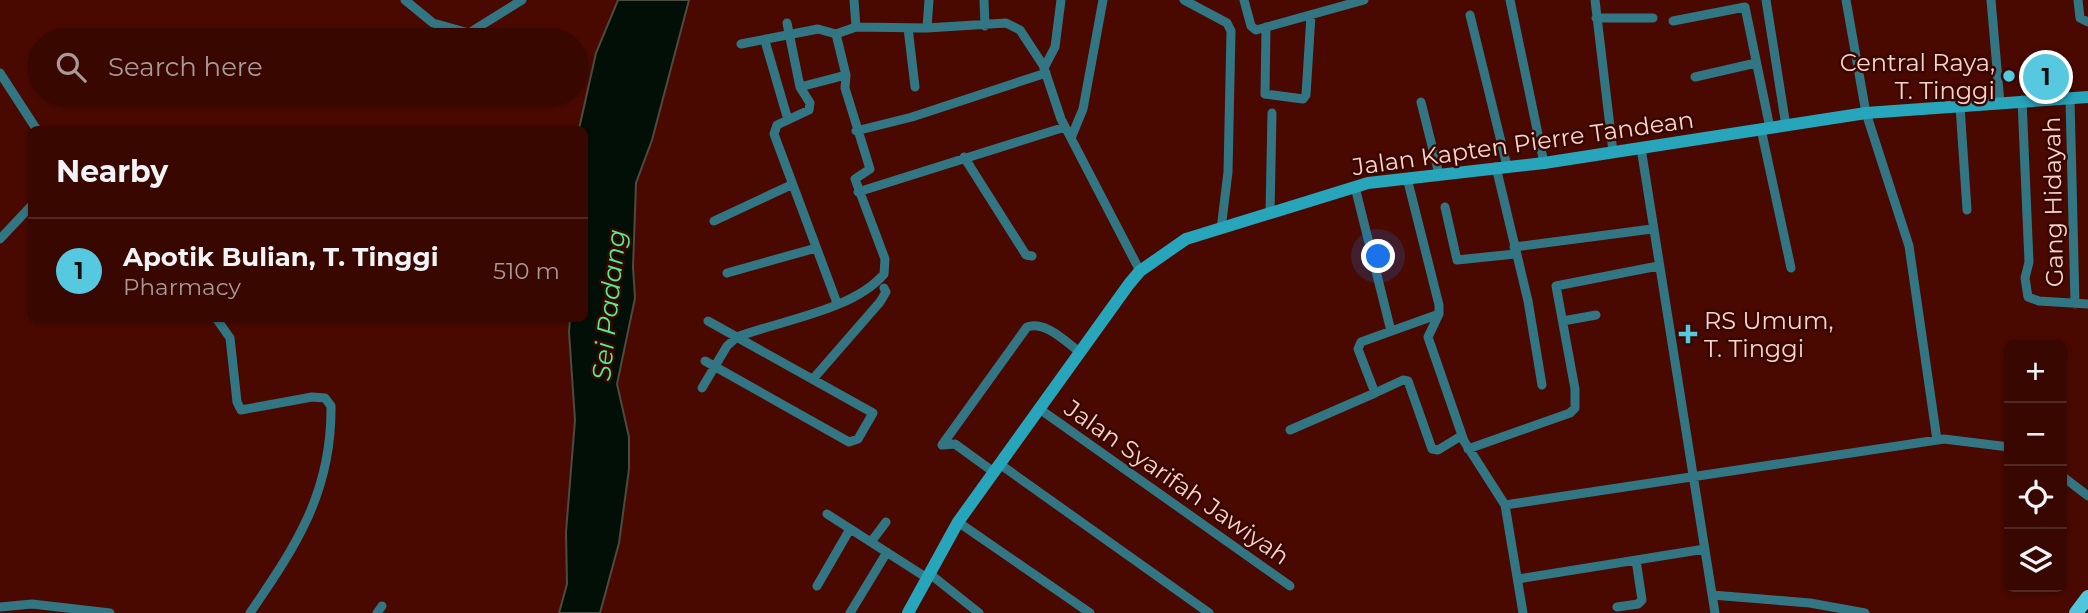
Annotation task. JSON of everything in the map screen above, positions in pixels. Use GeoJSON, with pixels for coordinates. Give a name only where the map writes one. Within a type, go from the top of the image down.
{"type":"FeatureCollection","features":[{"type":"Feature","properties":{"kind":"main road","name":"Jalan Kapten Pierre Tandean"},"geometry":{"type":"LineString","coordinates":[[908,613],[958,522],[1140,271],[1175,245],[1354,187],[1407,178],[1544,163],[1866,113],[2088,97]]}},
{"type":"Feature","properties":{"kind":"main road"},"geometry":{"type":"LineString","coordinates":[[2076,613],[2088,597]]}},
{"type":"Feature","properties":{"kind":"street"},"geometry":{"type":"LineString","coordinates":[[405,0],[433,23],[452,28]]}},
{"type":"Feature","properties":{"kind":"street"},"geometry":{"type":"LineString","coordinates":[[478,28],[522,0]]}},
{"type":"Feature","properties":{"kind":"street"},"geometry":{"type":"LineString","coordinates":[[854,0],[856,27]]}},
{"type":"Feature","properties":{"kind":"street"},"geometry":{"type":"LineString","coordinates":[[928,28],[929,0]]}},
{"type":"Feature","properties":{"kind":"street"},"geometry":{"type":"LineString","coordinates":[[985,0],[985,26]]}},
{"type":"Feature","properties":{"kind":"street"},"geometry":{"type":"LineString","coordinates":[[856,131],[912,117],[1045,70],[1055,47],[1061,0]]}},
{"type":"Feature","properties":{"kind":"street"},"geometry":{"type":"LineString","coordinates":[[1071,138],[1083,109],[1103,0]]}},
{"type":"Feature","properties":{"kind":"street"},"geometry":{"type":"LineString","coordinates":[[1184,0],[1227,23],[1231,31],[1228,172],[1221,229]]}},
{"type":"Feature","properties":{"kind":"street"},"geometry":{"type":"LineString","coordinates":[[1244,0],[1251,26],[1256,30],[1364,0]]}},
{"type":"Feature","properties":{"kind":"street"},"geometry":{"type":"LineString","coordinates":[[1510,0],[1544,163]]}},
{"type":"Feature","properties":{"kind":"street"},"geometry":{"type":"LineString","coordinates":[[1595,0],[1613,152]]}},
{"type":"Feature","properties":{"kind":"street"},"geometry":{"type":"LineString","coordinates":[[1766,0],[1786,125]]}},
{"type":"Feature","properties":{"kind":"street"},"geometry":{"type":"LineString","coordinates":[[1846,0],[1866,113],[1909,246],[1937,440]]}},
{"type":"Feature","properties":{"kind":"street"},"geometry":{"type":"LineString","coordinates":[[1991,0],[2000,103]]}},
{"type":"Feature","properties":{"kind":"street"},"geometry":{"type":"LineString","coordinates":[[2078,0],[2080,18],[2088,22]]}},
{"type":"Feature","properties":{"kind":"street"},"geometry":{"type":"LineString","coordinates":[[1673,22],[1738,6],[1745,7],[1791,268]]}},
{"type":"Feature","properties":{"kind":"street"},"geometry":{"type":"LineString","coordinates":[[1266,27],[1265,94],[1303,99],[1306,95],[1311,15]]}},
{"type":"Feature","properties":{"kind":"street"},"geometry":{"type":"LineString","coordinates":[[1470,15],[1502,166],[1515,251],[1528,301],[1542,385]]}},
{"type":"Feature","properties":{"kind":"street"},"geometry":{"type":"LineString","coordinates":[[1596,18],[1653,18]]}},
{"type":"Feature","properties":{"kind":"street"},"geometry":{"type":"LineString","coordinates":[[787,23],[800,88],[810,103],[809,110],[776,125],[774,134],[837,303]]}},
{"type":"Feature","properties":{"kind":"street"},"geometry":{"type":"LineString","coordinates":[[741,44],[818,29],[836,34],[856,27],[928,28],[1006,23],[1020,30],[1045,70],[1065,127],[1140,271]]}},
{"type":"Feature","properties":{"kind":"street"},"geometry":{"type":"LineString","coordinates":[[908,28],[915,87]]}},
{"type":"Feature","properties":{"kind":"street"},"geometry":{"type":"LineString","coordinates":[[702,388],[737,337],[837,303],[878,281],[886,268],[858,192],[856,176],[870,169],[856,131],[845,88],[846,75],[836,34]]}},
{"type":"Feature","properties":{"kind":"street"},"geometry":{"type":"LineString","coordinates":[[765,41],[788,120]]}},
{"type":"Feature","properties":{"kind":"street"},"geometry":{"type":"LineString","coordinates":[[1695,77],[1756,63]]}},
{"type":"Feature","properties":{"kind":"street"},"geometry":{"type":"LineString","coordinates":[[0,73],[34,126]]}},
{"type":"Feature","properties":{"kind":"street"},"geometry":{"type":"LineString","coordinates":[[800,88],[846,75]]}},
{"type":"Feature","properties":{"kind":"street","name":"Gang Hidayah"},"geometry":{"type":"LineString","coordinates":[[2070,99],[2075,304]]}},
{"type":"Feature","properties":{"kind":"street"},"geometry":{"type":"LineString","coordinates":[[2022,100],[2029,262],[2025,278],[2028,297],[2039,301],[2088,304]]}},
{"type":"Feature","properties":{"kind":"street"},"geometry":{"type":"LineString","coordinates":[[1420,102],[1439,174]]}},
{"type":"Feature","properties":{"kind":"street"},"geometry":{"type":"LineString","coordinates":[[1960,106],[1967,210]]}},
{"type":"Feature","properties":{"kind":"street"},"geometry":{"type":"LineString","coordinates":[[1270,213],[1272,113]]}},
{"type":"Feature","properties":{"kind":"street"},"geometry":{"type":"LineString","coordinates":[[858,192],[1065,127]]}},
{"type":"Feature","properties":{"kind":"street"},"geometry":{"type":"LineString","coordinates":[[1641,148],[1715,613]]}},
{"type":"Feature","properties":{"kind":"street"},"geometry":{"type":"LineString","coordinates":[[964,157],[1008,230],[1026,255],[1031,256]]}},
{"type":"Feature","properties":{"kind":"street"},"geometry":{"type":"LineString","coordinates":[[1407,178],[1437,288],[1439,314],[1428,337],[1461,436],[1505,505],[1523,613]]}},
{"type":"Feature","properties":{"kind":"street"},"geometry":{"type":"LineString","coordinates":[[714,221],[791,185]]}},
{"type":"Feature","properties":{"kind":"street"},"geometry":{"type":"LineString","coordinates":[[1354,187],[1391,331]]}},
{"type":"Feature","properties":{"kind":"street"},"geometry":{"type":"LineString","coordinates":[[1445,207],[1457,260],[1652,229]]}},
{"type":"Feature","properties":{"kind":"street"},"geometry":{"type":"LineString","coordinates":[[0,239],[28,209]]}},
{"type":"Feature","properties":{"kind":"street"},"geometry":{"type":"LineString","coordinates":[[727,273],[816,248]]}},
{"type":"Feature","properties":{"kind":"street"},"geometry":{"type":"LineString","coordinates":[[1468,449],[1570,413],[1575,408],[1575,389],[1556,286],[1658,266]]}},
{"type":"Feature","properties":{"kind":"street"},"geometry":{"type":"LineString","coordinates":[[813,379],[880,302],[886,292],[884,288]]}},
{"type":"Feature","properties":{"kind":"street"},"geometry":{"type":"LineString","coordinates":[[1375,393],[1358,346],[1361,342],[1439,314]]}},
{"type":"Feature","properties":{"kind":"street"},"geometry":{"type":"LineString","coordinates":[[1563,321],[1596,315]]}},
{"type":"Feature","properties":{"kind":"street"},"geometry":{"type":"LineString","coordinates":[[705,361],[849,442],[858,439],[873,414],[708,321]]}},
{"type":"Feature","properties":{"kind":"street"},"geometry":{"type":"LineString","coordinates":[[219,322],[230,338],[237,402],[241,410],[312,397],[325,398],[331,406],[321,483],[304,530],[250,613]]}},
{"type":"Feature","properties":{"kind":"street"},"geometry":{"type":"LineString","coordinates":[[1081,353],[1035,324],[1018,338],[942,445],[955,444],[998,469],[1209,613]]}},
{"type":"Feature","properties":{"kind":"street"},"geometry":{"type":"LineString","coordinates":[[1290,430],[1406,380],[1432,449],[1438,450],[1461,436]]}},
{"type":"Feature","properties":{"kind":"street","name":"Jalan Syarifah Jawiyah"},"geometry":{"type":"LineString","coordinates":[[1041,410],[1290,586]]}},
{"type":"Feature","properties":{"kind":"street"},"geometry":{"type":"LineString","coordinates":[[1505,505],[1937,440],[1973,440],[2004,445]]}},
{"type":"Feature","properties":{"kind":"street"},"geometry":{"type":"LineString","coordinates":[[2067,480],[2088,496]]}},
{"type":"Feature","properties":{"kind":"street"},"geometry":{"type":"LineString","coordinates":[[827,514],[929,576],[979,613]]}},
{"type":"Feature","properties":{"kind":"street"},"geometry":{"type":"LineString","coordinates":[[871,542],[886,522]]}},
{"type":"Feature","properties":{"kind":"street"},"geometry":{"type":"LineString","coordinates":[[958,522],[1090,613]]}},
{"type":"Feature","properties":{"kind":"street"},"geometry":{"type":"LineString","coordinates":[[817,586],[850,528]]}},
{"type":"Feature","properties":{"kind":"street"},"geometry":{"type":"LineString","coordinates":[[1518,579],[1705,549]]}},
{"type":"Feature","properties":{"kind":"street"},"geometry":{"type":"LineString","coordinates":[[850,613],[887,552]]}},
{"type":"Feature","properties":{"kind":"street"},"geometry":{"type":"LineString","coordinates":[[1617,607],[1638,604],[1642,600],[1636,560]]}},
{"type":"Feature","properties":{"kind":"street"},"geometry":{"type":"LineString","coordinates":[[1712,594],[1810,603],[1864,613]]}},
{"type":"Feature","properties":{"kind":"street"},"geometry":{"type":"LineString","coordinates":[[0,607],[32,604],[110,613]]}},
{"type":"Feature","properties":{"kind":"water","name":"Sei Padang"},"geometry":{"type":"Polygon","coordinates":[[[618,0],[689,0],[652,140],[636,183],[633,267],[635,298],[617,384],[629,437],[629,469],[619,543],[600,613],[559,613],[567,584],[566,532],[575,420],[570,322],[588,322],[588,126],[580,126],[584,105],[588,105],[588,89],[596,53],[618,0]]]}},
{"type":"Feature","properties":{"kind":"place","name":"Central Raya, T. Tinggi"},"geometry":{"type":"Point","coordinates":[2009,76]}},
{"type":"Feature","properties":{"kind":"place","name":"Apotik Bulian, T. Tinggi"},"geometry":{"type":"Point","coordinates":[2046,77]}},
{"type":"Feature","properties":{"kind":"place","name":"RS Umum, T. Tinggi"},"geometry":{"type":"Point","coordinates":[1688,334]}}]}
